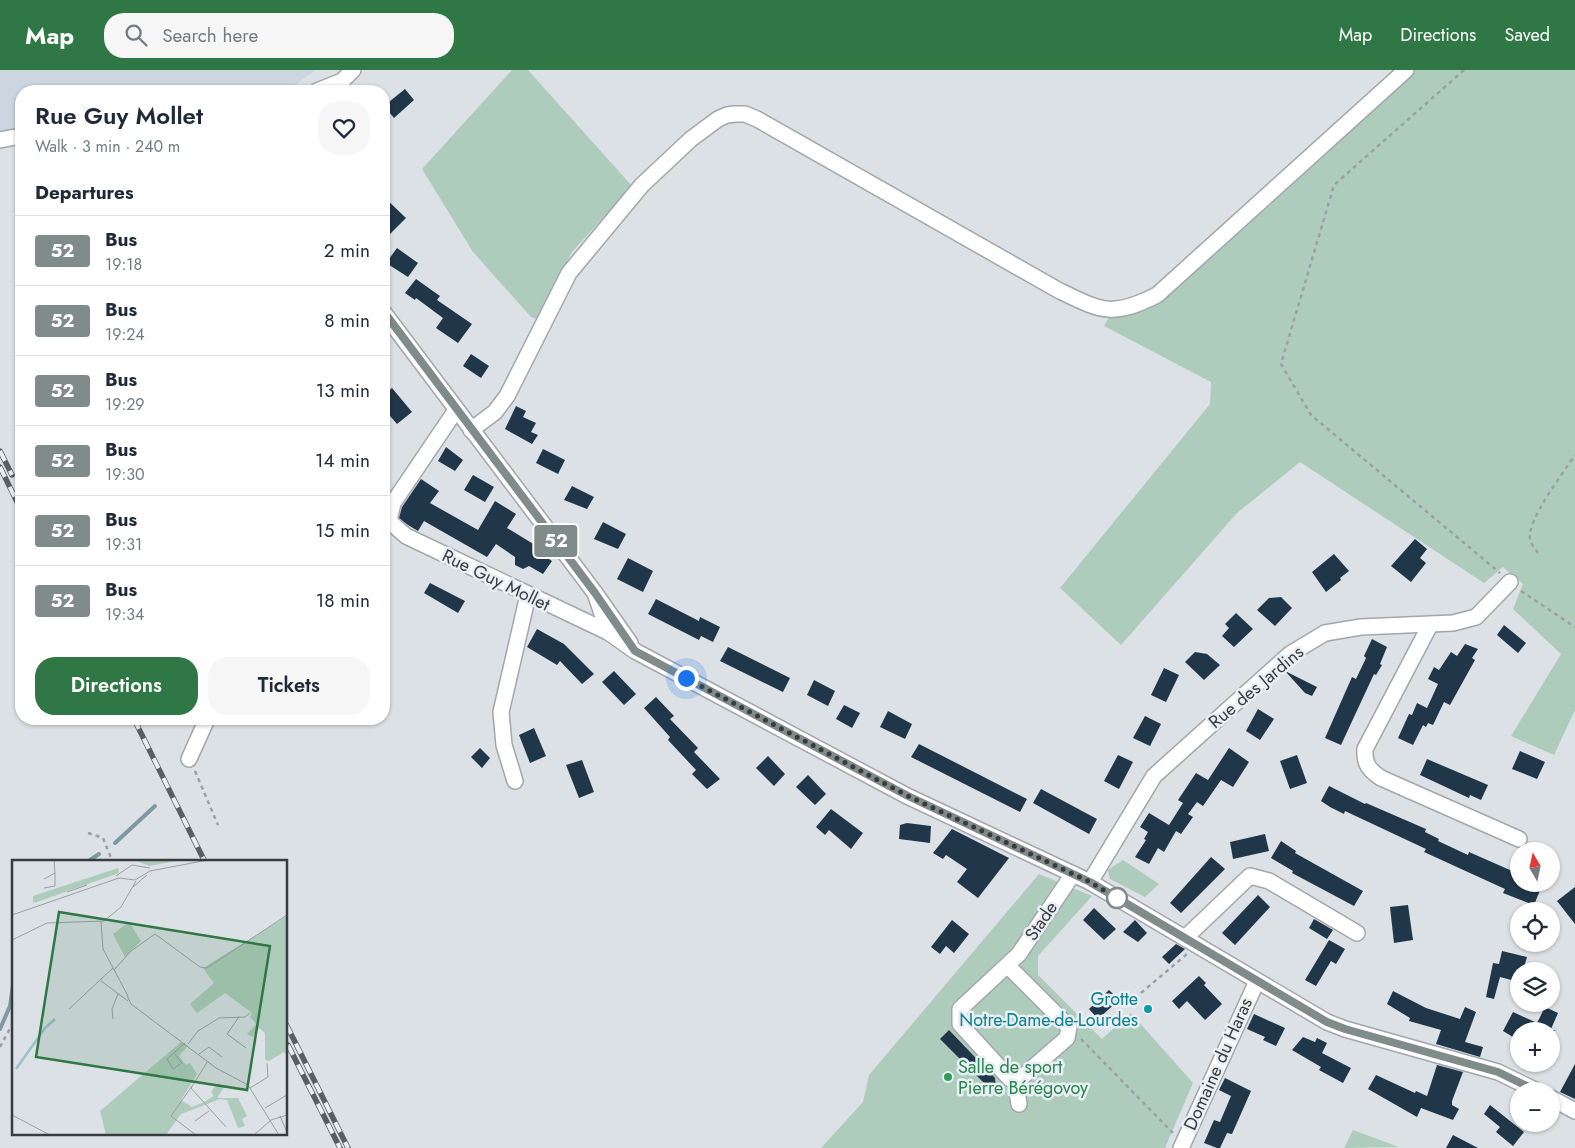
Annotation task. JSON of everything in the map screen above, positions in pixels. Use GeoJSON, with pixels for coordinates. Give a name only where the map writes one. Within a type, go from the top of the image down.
{"type":"FeatureCollection","features":[{"type":"Feature","properties":{"kind":"street"},"geometry":{"type":"LineString","coordinates":[[333,85],[342,81],[353,70]]}},
{"type":"Feature","properties":{"kind":"street"},"geometry":{"type":"LineString","coordinates":[[471,430],[495,412],[507,396],[569,273],[642,185],[691,139],[727,114],[745,114],[757,119],[1058,290],[1094,308],[1106,310],[1130,307],[1157,295],[1406,70]]}},
{"type":"Feature","properties":{"kind":"street"},"geometry":{"type":"LineString","coordinates":[[0,140],[15,137]]}},
{"type":"Feature","properties":{"kind":"street"},"geometry":{"type":"LineString","coordinates":[[390,320],[595,593],[613,630],[635,651],[908,796],[1090,882],[1327,1022],[1345,1029],[1498,1072],[1519,1082]]}},
{"type":"Feature","properties":{"kind":"street"},"geometry":{"type":"LineString","coordinates":[[390,512],[393,503],[456,410]]}},
{"type":"Feature","properties":{"kind":"street","name":"Rue Guy Mollet"},"geometry":{"type":"LineString","coordinates":[[390,526],[406,536],[528,595],[613,630]]}},
{"type":"Feature","properties":{"kind":"street","name":"Rue des Jardins"},"geometry":{"type":"LineString","coordinates":[[1090,882],[1154,776],[1290,654],[1325,633],[1361,627],[1453,623],[1476,616],[1510,582]]}},
{"type":"Feature","properties":{"kind":"street"},"geometry":{"type":"LineString","coordinates":[[516,781],[504,745],[500,712],[528,595]]}},
{"type":"Feature","properties":{"kind":"street"},"geometry":{"type":"LineString","coordinates":[[1430,625],[1365,749],[1364,759],[1370,771],[1381,778],[1519,839]]}},
{"type":"Feature","properties":{"kind":"street"},"geometry":{"type":"LineString","coordinates":[[189,759],[203,725]]}},
{"type":"Feature","properties":{"kind":"street","name":"Stade"},"geometry":{"type":"LineString","coordinates":[[1015,1079],[1010,1079],[960,1024],[960,1010],[1008,966],[1073,874]]}},
{"type":"Feature","properties":{"kind":"street"},"geometry":{"type":"LineString","coordinates":[[1191,942],[1250,876],[1268,881],[1357,933]]}},
{"type":"Feature","properties":{"kind":"street"},"geometry":{"type":"LineString","coordinates":[[1008,966],[1069,1027],[1067,1038],[1021,1078],[1015,1079],[1019,1104]]}},
{"type":"Feature","properties":{"kind":"street","name":"Domaine du Haras"},"geometry":{"type":"LineString","coordinates":[[1183,1143],[1257,981]]}},
{"type":"Feature","properties":{"kind":"street"},"geometry":{"type":"LineString","coordinates":[[1560,1103],[1575,1111]]}},
{"type":"Feature","properties":{"kind":"path"},"geometry":{"type":"LineString","coordinates":[[1464,70],[1334,185],[1280,364],[1311,414],[1510,582],[1575,627]]}},
{"type":"Feature","properties":{"kind":"path"},"geometry":{"type":"LineString","coordinates":[[1538,553],[1530,540],[1531,530],[1538,513],[1575,455]]}},
{"type":"Feature","properties":{"kind":"path"},"geometry":{"type":"LineString","coordinates":[[189,759],[218,825]]}},
{"type":"Feature","properties":{"kind":"path"},"geometry":{"type":"LineString","coordinates":[[88,832],[103,838],[111,858],[108,860]]}},
{"type":"Feature","properties":{"kind":"path"},"geometry":{"type":"LineString","coordinates":[[1141,993],[1191,942]]}},
{"type":"Feature","properties":{"kind":"path"},"geometry":{"type":"LineString","coordinates":[[0,1047],[12,1025]]}},
{"type":"Feature","properties":{"kind":"path"},"geometry":{"type":"LineString","coordinates":[[1069,1027],[1183,1143]]}},
{"type":"Feature","properties":{"kind":"shaded area"},"geometry":{"type":"Polygon","coordinates":[[[0,70],[315,70],[295,85],[15,85],[15,137],[0,140],[0,70]]]}},
{"type":"Feature","properties":{"kind":"green space"},"geometry":{"type":"Polygon","coordinates":[[[512,70],[528,70],[632,186],[572,252],[537,319],[531,317],[473,252],[422,169],[512,70]]]}},
{"type":"Feature","properties":{"kind":"green space"},"geometry":{"type":"Polygon","coordinates":[[[1410,70],[1575,70],[1575,710],[1554,755],[1511,736],[1561,654],[1513,609],[1523,584],[1503,567],[1484,583],[1300,462],[1237,513],[1121,645],[1060,588],[1210,404],[1211,382],[1104,326],[1112,312],[1147,304],[1410,70]]]}},
{"type":"Feature","properties":{"kind":"green space"},"geometry":{"type":"Polygon","coordinates":[[[1123,860],[1159,884],[1145,897],[1110,879],[1108,870],[1123,860]]]}},
{"type":"Feature","properties":{"kind":"green space"},"geometry":{"type":"Polygon","coordinates":[[[1039,874],[1092,896],[1038,956],[1038,975],[1102,1039],[1131,1013],[1193,1083],[1165,1148],[821,1148],[863,1102],[869,1075],[1039,874]]]}},
{"type":"Feature","properties":{"kind":"green space"},"geometry":{"type":"Polygon","coordinates":[[[1353,1130],[1399,1147],[1344,1148],[1353,1130]]]}},
{"type":"Feature","properties":{"kind":"building"},"geometry":{"type":"Polygon","coordinates":[[[405,89],[414,100],[394,118],[390,113],[390,101],[405,89]]]}},
{"type":"Feature","properties":{"kind":"building"},"geometry":{"type":"Polygon","coordinates":[[[390,203],[406,218],[390,234],[390,203]]]}},
{"type":"Feature","properties":{"kind":"building"},"geometry":{"type":"Polygon","coordinates":[[[397,248],[418,263],[408,277],[390,266],[390,258],[397,248]]]}},
{"type":"Feature","properties":{"kind":"building"},"geometry":{"type":"Polygon","coordinates":[[[416,279],[440,296],[437,300],[472,324],[458,343],[436,328],[443,318],[416,298],[415,300],[405,293],[416,279]]]}},
{"type":"Feature","properties":{"kind":"building"},"geometry":{"type":"Polygon","coordinates":[[[471,354],[489,366],[481,378],[463,366],[471,354]]]}},
{"type":"Feature","properties":{"kind":"building"},"geometry":{"type":"Polygon","coordinates":[[[392,388],[412,412],[397,424],[390,416],[390,390],[392,388]]]}},
{"type":"Feature","properties":{"kind":"building"},"geometry":{"type":"Polygon","coordinates":[[[516,406],[526,411],[523,417],[536,423],[531,432],[538,435],[532,444],[505,429],[516,406]]]}},
{"type":"Feature","properties":{"kind":"building"},"geometry":{"type":"Polygon","coordinates":[[[446,447],[463,460],[455,471],[438,461],[446,447]]]}},
{"type":"Feature","properties":{"kind":"building"},"geometry":{"type":"Polygon","coordinates":[[[543,449],[565,460],[558,474],[536,463],[543,449]]]}},
{"type":"Feature","properties":{"kind":"building"},"geometry":{"type":"Polygon","coordinates":[[[473,475],[494,487],[485,502],[464,490],[473,475]]]}},
{"type":"Feature","properties":{"kind":"building"},"geometry":{"type":"Polygon","coordinates":[[[421,479],[439,491],[430,503],[478,530],[495,501],[516,514],[507,528],[535,545],[533,548],[552,561],[543,574],[529,566],[523,569],[515,565],[515,557],[496,544],[487,557],[424,521],[418,531],[399,518],[402,507],[421,479]]]}},
{"type":"Feature","properties":{"kind":"building"},"geometry":{"type":"Polygon","coordinates":[[[572,486],[594,497],[587,509],[564,500],[572,486]]]}},
{"type":"Feature","properties":{"kind":"building"},"geometry":{"type":"Polygon","coordinates":[[[603,522],[626,534],[618,549],[594,539],[603,522]]]}},
{"type":"Feature","properties":{"kind":"building"},"geometry":{"type":"Polygon","coordinates":[[[1415,539],[1427,549],[1420,558],[1426,563],[1411,582],[1391,566],[1415,539]]]}},
{"type":"Feature","properties":{"kind":"building"},"geometry":{"type":"Polygon","coordinates":[[[1334,554],[1349,571],[1326,592],[1312,572],[1334,554]]]}},
{"type":"Feature","properties":{"kind":"building"},"geometry":{"type":"Polygon","coordinates":[[[628,558],[653,571],[643,592],[617,579],[628,558]]]}},
{"type":"Feature","properties":{"kind":"building"},"geometry":{"type":"Polygon","coordinates":[[[430,583],[465,601],[458,613],[424,593],[430,583]]]}},
{"type":"Feature","properties":{"kind":"building"},"geometry":{"type":"Polygon","coordinates":[[[1281,597],[1292,608],[1275,626],[1257,610],[1269,598],[1281,597]]]}},
{"type":"Feature","properties":{"kind":"building"},"geometry":{"type":"Polygon","coordinates":[[[656,599],[699,621],[700,617],[720,627],[713,642],[701,636],[699,640],[648,614],[656,599]]]}},
{"type":"Feature","properties":{"kind":"building"},"geometry":{"type":"Polygon","coordinates":[[[1236,613],[1253,629],[1234,647],[1222,636],[1229,628],[1225,624],[1236,613]]]}},
{"type":"Feature","properties":{"kind":"building"},"geometry":{"type":"Polygon","coordinates":[[[1504,625],[1526,643],[1518,653],[1497,635],[1504,625]]]}},
{"type":"Feature","properties":{"kind":"building"},"geometry":{"type":"Polygon","coordinates":[[[537,629],[564,644],[594,674],[582,684],[560,661],[557,665],[527,647],[537,629]]]}},
{"type":"Feature","properties":{"kind":"building"},"geometry":{"type":"Polygon","coordinates":[[[1372,639],[1387,647],[1380,664],[1382,665],[1376,675],[1374,674],[1341,745],[1325,738],[1352,677],[1356,679],[1366,658],[1364,656],[1372,639]]]}},
{"type":"Feature","properties":{"kind":"building"},"geometry":{"type":"Polygon","coordinates":[[[1465,644],[1478,649],[1472,658],[1475,660],[1450,705],[1444,702],[1433,725],[1428,723],[1426,727],[1423,725],[1413,745],[1398,738],[1409,714],[1412,715],[1417,703],[1427,708],[1438,684],[1428,679],[1434,667],[1439,670],[1451,652],[1457,656],[1465,644]]]}},
{"type":"Feature","properties":{"kind":"building"},"geometry":{"type":"Polygon","coordinates":[[[728,647],[790,678],[783,692],[720,661],[728,647]]]}},
{"type":"Feature","properties":{"kind":"building"},"geometry":{"type":"Polygon","coordinates":[[[1195,652],[1207,654],[1220,665],[1204,680],[1185,662],[1195,652]]]}},
{"type":"Feature","properties":{"kind":"building"},"geometry":{"type":"Polygon","coordinates":[[[1164,668],[1179,675],[1166,702],[1151,695],[1164,668]]]}},
{"type":"Feature","properties":{"kind":"building"},"geometry":{"type":"Polygon","coordinates":[[[614,671],[636,694],[624,705],[602,682],[614,671]]]}},
{"type":"Feature","properties":{"kind":"building"},"geometry":{"type":"Polygon","coordinates":[[[1285,671],[1317,687],[1312,696],[1305,693],[1285,671]]]}},
{"type":"Feature","properties":{"kind":"building"},"geometry":{"type":"Polygon","coordinates":[[[814,680],[835,691],[828,706],[807,695],[814,680]]]}},
{"type":"Feature","properties":{"kind":"building"},"geometry":{"type":"Polygon","coordinates":[[[656,697],[674,716],[670,719],[698,748],[694,752],[720,779],[707,789],[692,774],[696,770],[668,740],[670,737],[644,708],[656,697]]]}},
{"type":"Feature","properties":{"kind":"building"},"geometry":{"type":"Polygon","coordinates":[[[844,705],[860,713],[852,728],[836,719],[844,705]]]}},
{"type":"Feature","properties":{"kind":"building"},"geometry":{"type":"Polygon","coordinates":[[[1258,709],[1274,719],[1260,740],[1246,731],[1258,709]]]}},
{"type":"Feature","properties":{"kind":"building"},"geometry":{"type":"Polygon","coordinates":[[[888,711],[912,724],[905,739],[880,727],[888,711]]]}},
{"type":"Feature","properties":{"kind":"building"},"geometry":{"type":"Polygon","coordinates":[[[1145,716],[1161,724],[1150,746],[1133,738],[1145,716]]]}},
{"type":"Feature","properties":{"kind":"building"},"geometry":{"type":"Polygon","coordinates":[[[534,728],[546,756],[530,763],[519,735],[534,728]]]}},
{"type":"Feature","properties":{"kind":"building"},"geometry":{"type":"Polygon","coordinates":[[[919,744],[1027,799],[1020,812],[911,757],[919,744]]]}},
{"type":"Feature","properties":{"kind":"building"},"geometry":{"type":"Polygon","coordinates":[[[480,748],[490,758],[482,768],[471,757],[480,748]]]}},
{"type":"Feature","properties":{"kind":"building"},"geometry":{"type":"Polygon","coordinates":[[[1229,748],[1249,762],[1233,787],[1221,780],[1203,806],[1197,802],[1188,814],[1193,817],[1181,834],[1176,831],[1164,852],[1158,848],[1149,864],[1135,857],[1146,840],[1144,839],[1148,832],[1140,827],[1149,813],[1169,825],[1183,803],[1178,800],[1196,773],[1208,780],[1229,748]]]}},
{"type":"Feature","properties":{"kind":"building"},"geometry":{"type":"Polygon","coordinates":[[[1520,751],[1545,762],[1537,779],[1512,769],[1520,751]]]}},
{"type":"Feature","properties":{"kind":"building"},"geometry":{"type":"Polygon","coordinates":[[[1118,755],[1133,762],[1119,789],[1104,781],[1118,755]]]}},
{"type":"Feature","properties":{"kind":"building"},"geometry":{"type":"Polygon","coordinates":[[[1297,755],[1307,783],[1290,789],[1280,761],[1297,755]]]}},
{"type":"Feature","properties":{"kind":"building"},"geometry":{"type":"Polygon","coordinates":[[[768,756],[785,774],[774,786],[756,768],[768,756]]]}},
{"type":"Feature","properties":{"kind":"building"},"geometry":{"type":"Polygon","coordinates":[[[1427,759],[1488,785],[1481,800],[1470,795],[1469,798],[1420,775],[1427,759]]]}},
{"type":"Feature","properties":{"kind":"building"},"geometry":{"type":"Polygon","coordinates":[[[582,760],[594,792],[579,798],[566,765],[582,760]]]}},
{"type":"Feature","properties":{"kind":"building"},"geometry":{"type":"Polygon","coordinates":[[[808,775],[826,794],[815,805],[796,787],[808,775]]]}},
{"type":"Feature","properties":{"kind":"building"},"geometry":{"type":"Polygon","coordinates":[[[1329,786],[1365,804],[1426,829],[1425,832],[1439,839],[1438,841],[1468,855],[1469,852],[1510,870],[1510,892],[1539,892],[1535,902],[1526,902],[1503,893],[1505,889],[1424,852],[1426,849],[1345,811],[1344,814],[1321,801],[1329,786]]]}},
{"type":"Feature","properties":{"kind":"building"},"geometry":{"type":"Polygon","coordinates":[[[1041,789],[1097,819],[1089,834],[1033,803],[1041,789]]]}},
{"type":"Feature","properties":{"kind":"building"},"geometry":{"type":"Polygon","coordinates":[[[831,809],[863,833],[851,849],[829,830],[825,835],[816,827],[831,809]]]}},
{"type":"Feature","properties":{"kind":"building"},"geometry":{"type":"Polygon","coordinates":[[[907,823],[931,826],[930,843],[899,839],[900,825],[907,823]]]}},
{"type":"Feature","properties":{"kind":"building"},"geometry":{"type":"Polygon","coordinates":[[[952,829],[1009,858],[978,898],[957,882],[967,869],[946,855],[943,859],[933,853],[952,829]]]}},
{"type":"Feature","properties":{"kind":"building"},"geometry":{"type":"Polygon","coordinates":[[[1265,834],[1269,851],[1233,859],[1230,842],[1265,834]]]}},
{"type":"Feature","properties":{"kind":"building"},"geometry":{"type":"Polygon","coordinates":[[[1281,841],[1296,851],[1295,853],[1363,891],[1354,906],[1292,873],[1293,871],[1271,858],[1281,841]]]}},
{"type":"Feature","properties":{"kind":"building"},"geometry":{"type":"Polygon","coordinates":[[[1211,857],[1225,869],[1181,913],[1170,903],[1211,857]]]}},
{"type":"Feature","properties":{"kind":"building"},"geometry":{"type":"Polygon","coordinates":[[[1575,887],[1575,924],[1560,905],[1560,902],[1557,901],[1575,887]]]}},
{"type":"Feature","properties":{"kind":"building"},"geometry":{"type":"Polygon","coordinates":[[[1258,895],[1270,907],[1235,945],[1222,933],[1258,895]]]}},
{"type":"Feature","properties":{"kind":"building"},"geometry":{"type":"Polygon","coordinates":[[[1408,905],[1413,940],[1394,943],[1390,907],[1408,905]]]}},
{"type":"Feature","properties":{"kind":"building"},"geometry":{"type":"Polygon","coordinates":[[[1094,908],[1116,929],[1104,940],[1083,920],[1094,908]]]}},
{"type":"Feature","properties":{"kind":"building"},"geometry":{"type":"Polygon","coordinates":[[[1314,919],[1333,930],[1327,939],[1309,928],[1314,919]]]}},
{"type":"Feature","properties":{"kind":"building"},"geometry":{"type":"Polygon","coordinates":[[[952,920],[969,934],[954,953],[946,946],[940,954],[931,947],[952,920]]]}},
{"type":"Feature","properties":{"kind":"building"},"geometry":{"type":"Polygon","coordinates":[[[1135,920],[1147,933],[1138,942],[1123,932],[1135,920]]]}},
{"type":"Feature","properties":{"kind":"building"},"geometry":{"type":"Polygon","coordinates":[[[1329,940],[1345,949],[1336,964],[1331,961],[1316,986],[1305,980],[1329,940]]]}},
{"type":"Feature","properties":{"kind":"building"},"geometry":{"type":"Polygon","coordinates":[[[1176,944],[1185,949],[1169,964],[1162,957],[1176,944]]]}},
{"type":"Feature","properties":{"kind":"building"},"geometry":{"type":"Polygon","coordinates":[[[1502,951],[1527,957],[1526,962],[1510,962],[1510,980],[1500,977],[1494,999],[1486,997],[1493,963],[1499,964],[1502,951]]]}},
{"type":"Feature","properties":{"kind":"building"},"geometry":{"type":"Polygon","coordinates":[[[1199,976],[1206,983],[1204,985],[1222,1004],[1205,1020],[1187,1001],[1179,1009],[1172,1001],[1199,976]]]}},
{"type":"Feature","properties":{"kind":"building"},"geometry":{"type":"Polygon","coordinates":[[[1109,990],[1119,1000],[1098,1019],[1089,1009],[1109,990]]]}},
{"type":"Feature","properties":{"kind":"building"},"geometry":{"type":"Polygon","coordinates":[[[1393,991],[1426,1008],[1460,1019],[1465,1007],[1476,1012],[1465,1042],[1483,1047],[1480,1057],[1436,1044],[1441,1030],[1409,1021],[1410,1018],[1387,1004],[1393,991]]]}},
{"type":"Feature","properties":{"kind":"building"},"geometry":{"type":"Polygon","coordinates":[[[1513,1012],[1535,1022],[1510,1022],[1510,1035],[1503,1031],[1513,1012]]]}},
{"type":"Feature","properties":{"kind":"building"},"geometry":{"type":"Polygon","coordinates":[[[1542,1012],[1558,1013],[1554,1022],[1538,1022],[1542,1012]]]}},
{"type":"Feature","properties":{"kind":"building"},"geometry":{"type":"Polygon","coordinates":[[[1254,1014],[1285,1028],[1276,1046],[1263,1040],[1265,1037],[1247,1029],[1254,1014]]]}},
{"type":"Feature","properties":{"kind":"building"},"geometry":{"type":"Polygon","coordinates":[[[949,1030],[995,1078],[996,1095],[940,1039],[949,1030]]]}},
{"type":"Feature","properties":{"kind":"building"},"geometry":{"type":"Polygon","coordinates":[[[1303,1037],[1315,1042],[1317,1038],[1327,1043],[1322,1053],[1351,1068],[1343,1083],[1319,1070],[1321,1067],[1292,1050],[1303,1037]]]}},
{"type":"Feature","properties":{"kind":"building"},"geometry":{"type":"Polygon","coordinates":[[[1575,1064],[1575,1099],[1560,1092],[1575,1064]]]}},
{"type":"Feature","properties":{"kind":"building"},"geometry":{"type":"Polygon","coordinates":[[[1437,1065],[1463,1072],[1452,1101],[1452,1105],[1459,1109],[1453,1120],[1421,1108],[1417,1117],[1368,1089],[1376,1075],[1415,1093],[1416,1091],[1427,1096],[1437,1065]]]}},
{"type":"Feature","properties":{"kind":"building"},"geometry":{"type":"Polygon","coordinates":[[[1225,1078],[1251,1091],[1232,1134],[1227,1133],[1220,1148],[1217,1148],[1204,1143],[1214,1120],[1220,1122],[1231,1096],[1219,1090],[1225,1078]]]}},
{"type":"Feature","properties":{"kind":"building"},"geometry":{"type":"Polygon","coordinates":[[[1490,1105],[1510,1121],[1510,1132],[1524,1132],[1513,1146],[1496,1132],[1500,1127],[1484,1114],[1490,1105]]]}},
{"type":"Feature","properties":{"kind":"building"},"geometry":{"type":"Polygon","coordinates":[[[1453,1135],[1478,1148],[1446,1148],[1453,1135]]]}},
{"type":"Feature","properties":{"kind":"waterway"},"geometry":{"type":"LineString","coordinates":[[115,843],[155,806]]}},
{"type":"Feature","properties":{"kind":"waterway"},"geometry":{"type":"LineString","coordinates":[[90,860],[99,854]]}},
{"type":"Feature","properties":{"kind":"waterway"},"geometry":{"type":"LineString","coordinates":[[0,1029],[10,1006],[12,992]]}},
{"type":"Feature","properties":{"kind":"railway"},"geometry":{"type":"LineString","coordinates":[[0,451],[12,475]]}},
{"type":"Feature","properties":{"kind":"railway"},"geometry":{"type":"LineString","coordinates":[[0,467],[15,498]]}},
{"type":"Feature","properties":{"kind":"railway"},"geometry":{"type":"LineString","coordinates":[[137,725],[204,860]]}},
{"type":"Feature","properties":{"kind":"railway"},"geometry":{"type":"LineString","coordinates":[[288,1028],[348,1148]]}},
{"type":"Feature","properties":{"kind":"railway"},"geometry":{"type":"LineString","coordinates":[[288,1045],[340,1148]]}},
{"type":"Feature","properties":{"kind":"bus line","name":"52"},"geometry":{"type":"LineString","coordinates":[[390,320],[595,593],[635,651],[908,796],[1090,882],[1327,1022],[1345,1029],[1498,1072],[1519,1082]]}},
{"type":"Feature","properties":{"kind":"place","name":"Grotte Notre-Dame-de-Lourdes"},"geometry":{"type":"Point","coordinates":[1148,1009]}},
{"type":"Feature","properties":{"kind":"place","name":"Salle de sport Pierre Bérégovoy"},"geometry":{"type":"Point","coordinates":[948,1077]}},
{"type":"Feature","properties":{"kind":"route"},"geometry":{"type":"LineString","coordinates":[[686,678],[908,796],[1090,882],[1117,898]]}}]}
